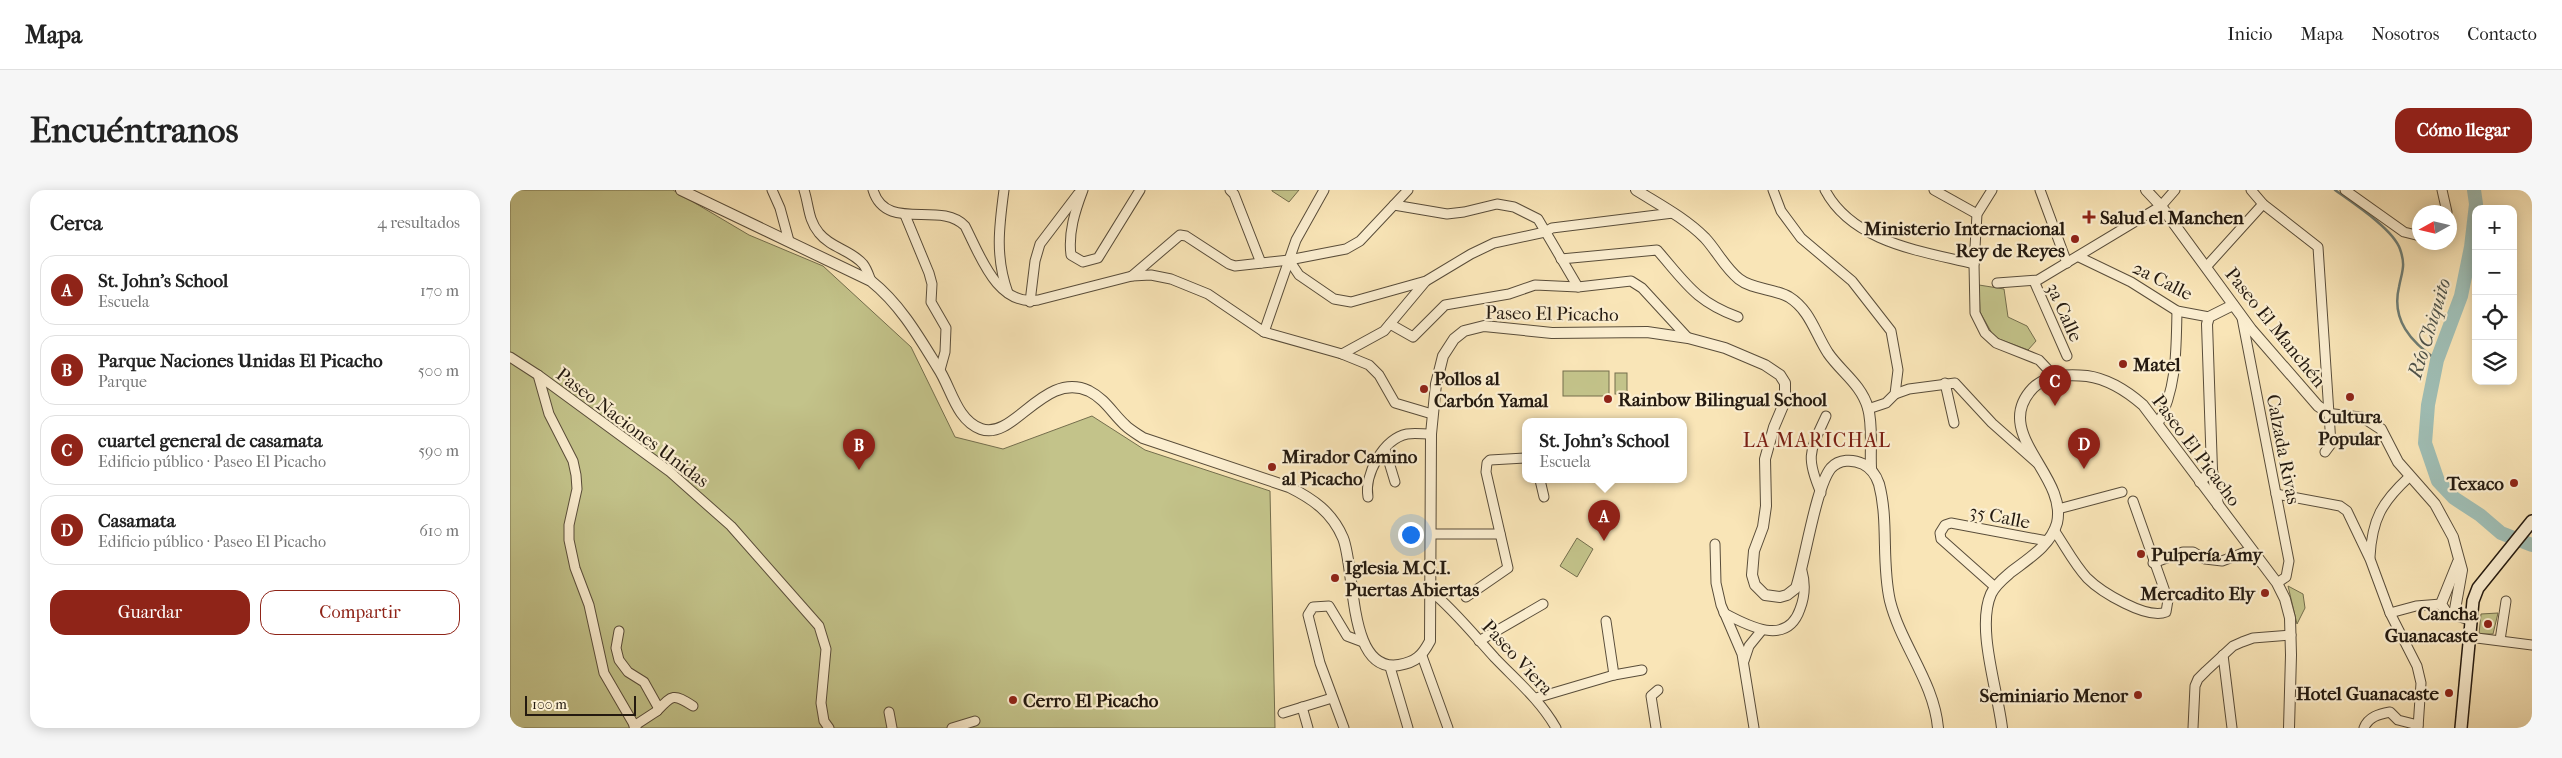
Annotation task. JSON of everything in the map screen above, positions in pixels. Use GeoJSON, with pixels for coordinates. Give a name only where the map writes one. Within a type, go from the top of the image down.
{"type":"FeatureCollection","features":[{"type":"Feature","properties":{"kind":"main road"},"geometry":{"type":"LineString","coordinates":[[2461,728],[2471,620],[2478,588],[2531,523]]}},
{"type":"Feature","properties":{"kind":"street"},"geometry":{"type":"LineString","coordinates":[[681,190],[871,281],[887,294],[940,370],[957,406],[968,420],[981,429],[996,430],[1010,423],[1039,399],[1056,391],[1075,388],[1089,391],[1106,403],[1126,426],[1144,438],[1289,487],[1309,497],[1326,510],[1343,537],[1363,642],[1372,657],[1378,663],[1390,667],[1413,662],[1422,656],[1448,728]]}},
{"type":"Feature","properties":{"kind":"street"},"geometry":{"type":"LineString","coordinates":[[772,190],[780,208],[790,241]]}},
{"type":"Feature","properties":{"kind":"street"},"geometry":{"type":"LineString","coordinates":[[804,190],[809,215],[818,233],[832,246],[856,258],[864,265],[871,281]]}},
{"type":"Feature","properties":{"kind":"street"},"geometry":{"type":"LineString","coordinates":[[873,190],[886,210],[905,214],[946,215],[960,220],[992,278],[1009,295],[1023,301],[1030,302],[1132,276],[1151,275],[1188,285],[1208,294],[1264,332],[1342,354],[1370,366],[1379,375],[1395,403],[1432,414]]}},
{"type":"Feature","properties":{"kind":"street"},"geometry":{"type":"LineString","coordinates":[[1004,190],[999,246],[1000,270],[1009,295]]}},
{"type":"Feature","properties":{"kind":"street"},"geometry":{"type":"LineString","coordinates":[[1030,302],[1033,270],[1040,244],[1082,190]]}},
{"type":"Feature","properties":{"kind":"street"},"geometry":{"type":"LineString","coordinates":[[1082,190],[1073,221],[1070,246],[1071,255],[1083,262],[1098,258],[1140,190]]}},
{"type":"Feature","properties":{"kind":"street"},"geometry":{"type":"LineString","coordinates":[[1264,332],[1289,260],[1306,219],[1324,190]]}},
{"type":"Feature","properties":{"kind":"street"},"geometry":{"type":"LineString","coordinates":[[1132,276],[1180,235],[1186,236],[1228,264],[1289,260],[1346,249],[1360,241],[1408,190]]}},
{"type":"Feature","properties":{"kind":"street"},"geometry":{"type":"LineString","coordinates":[[1636,190],[1690,224],[1706,239],[1738,278],[1749,285],[1788,296],[1797,303],[1806,313],[1828,353],[1864,396],[1868,409],[1870,468],[1878,482],[1882,500],[1885,565],[1890,601],[1899,626],[1928,689],[1936,711],[1938,728]]}},
{"type":"Feature","properties":{"kind":"street"},"geometry":{"type":"LineString","coordinates":[[1773,190],[1781,211],[1801,238],[1852,281],[1891,331],[1898,370],[1895,394]]}},
{"type":"Feature","properties":{"kind":"street"},"geometry":{"type":"LineString","coordinates":[[1825,190],[1840,210],[1855,223],[1880,238],[1974,264]]}},
{"type":"Feature","properties":{"kind":"street"},"geometry":{"type":"LineString","coordinates":[[1934,190],[1977,214]]}},
{"type":"Feature","properties":{"kind":"street"},"geometry":{"type":"LineString","coordinates":[[1992,190],[1977,214],[1974,264],[1975,313],[1985,333],[1996,343],[2039,360],[2055,377]]}},
{"type":"Feature","properties":{"kind":"street"},"geometry":{"type":"LineString","coordinates":[[2040,190],[2067,263]]}},
{"type":"Feature","properties":{"kind":"street","name":"Paseo El Manchén"},"geometry":{"type":"LineString","coordinates":[[2146,190],[2161,206],[2242,317],[2318,406],[2330,414],[2364,418],[2381,429],[2398,462],[2438,508],[2453,537],[2459,556],[2461,578],[2454,606],[2454,615]]}},
{"type":"Feature","properties":{"kind":"street"},"geometry":{"type":"LineString","coordinates":[[1997,283],[2034,280],[2067,263],[2161,206],[2175,190]]}},
{"type":"Feature","properties":{"kind":"street"},"geometry":{"type":"LineString","coordinates":[[2251,190],[2263,204],[2318,247],[2330,414],[2331,444],[2326,452]]}},
{"type":"Feature","properties":{"kind":"street"},"geometry":{"type":"LineString","coordinates":[[2345,190],[2404,232],[2412,234]]}},
{"type":"Feature","properties":{"kind":"street"},"geometry":{"type":"LineString","coordinates":[[2442,190],[2445,205]]}},
{"type":"Feature","properties":{"kind":"street"},"geometry":{"type":"LineString","coordinates":[[1234,191],[1261,263]]}},
{"type":"Feature","properties":{"kind":"street"},"geometry":{"type":"LineString","coordinates":[[1394,205],[1447,214],[1497,204],[1538,219],[1578,287]]}},
{"type":"Feature","properties":{"kind":"street"},"geometry":{"type":"LineString","coordinates":[[2206,267],[2263,204]]}},
{"type":"Feature","properties":{"kind":"street"},"geometry":{"type":"LineString","coordinates":[[1289,260],[1299,275],[1338,302],[1351,302],[1426,281],[1484,247],[1546,232],[1552,228],[1673,213]]}},
{"type":"Feature","properties":{"kind":"street"},"geometry":{"type":"LineString","coordinates":[[905,214],[929,273],[932,284],[931,302],[946,328],[945,352],[940,370]]}},
{"type":"Feature","properties":{"kind":"street"},"geometry":{"type":"LineString","coordinates":[[1561,259],[1658,250],[1680,278],[1703,301],[1738,317]]}},
{"type":"Feature","properties":{"kind":"street","name":"2a Calle"},"geometry":{"type":"LineString","coordinates":[[2078,257],[2131,282],[2177,311],[2209,317],[2233,305]]}},
{"type":"Feature","properties":{"kind":"street","name":"3a Calle"},"geometry":{"type":"LineString","coordinates":[[2034,280],[2067,356]]}},
{"type":"Feature","properties":{"kind":"street"},"geometry":{"type":"LineString","coordinates":[[1342,354],[1381,333],[1426,281]]}},
{"type":"Feature","properties":{"kind":"street"},"geometry":{"type":"LineString","coordinates":[[1390,324],[1413,337],[1445,304],[1509,294],[1535,285],[1578,287],[1636,282],[1688,338]]}},
{"type":"Feature","properties":{"kind":"street"},"geometry":{"type":"LineString","coordinates":[[2158,424],[2168,403],[2172,386],[2177,311]]}},
{"type":"Feature","properties":{"kind":"street"},"geometry":{"type":"LineString","coordinates":[[2209,317],[2206,333],[2212,470],[2218,506]]}},
{"type":"Feature","properties":{"kind":"street","name":"Calzada Rivas"},"geometry":{"type":"LineString","coordinates":[[2242,317],[2289,561],[2286,577],[2277,583]]}},
{"type":"Feature","properties":{"kind":"street","name":"Paseo El Picacho"},"geometry":{"type":"LineString","coordinates":[[1422,656],[1430,641],[1432,414],[1443,356],[1454,339],[1464,331],[1484,326],[1501,326],[1552,333],[1647,332],[1688,338],[1725,348],[1765,365],[1780,375],[1785,383],[1785,401],[1774,427],[1765,459],[1766,506],[1763,527],[1754,551],[1752,575],[1758,590],[1765,595],[1780,597],[1787,595],[1796,588],[1821,493],[1830,469],[1840,462],[1858,462],[1870,468]]}},
{"type":"Feature","properties":{"kind":"street","name":"Paseo Naciones Unidas"},"geometry":{"type":"LineString","coordinates":[[510,357],[538,374],[662,465],[690,489],[731,526],[819,626],[826,649],[821,703],[824,721],[829,728]]}},
{"type":"Feature","properties":{"kind":"street","name":"Paseo Naciones Unidas"},"geometry":{"type":"LineString","coordinates":[[538,374],[549,414],[574,468],[577,489],[569,525],[569,540],[575,568],[589,605],[604,673],[635,727]]}},
{"type":"Feature","properties":{"kind":"street","name":"Paseo El Picacho"},"geometry":{"type":"LineString","coordinates":[[2002,728],[1989,656],[1986,625],[1987,606],[1995,587],[2047,541],[2054,530],[2058,509],[2054,492],[2037,463],[2022,431],[2019,412],[2024,398],[2037,384],[2055,377],[2089,376],[2118,387],[2138,400],[2277,583],[2290,618],[2289,728]]}},
{"type":"Feature","properties":{"kind":"street"},"geometry":{"type":"LineString","coordinates":[[1868,409],[1886,402],[1895,394],[1945,383],[1959,386],[1992,422],[2037,463]]}},
{"type":"Feature","properties":{"kind":"street"},"geometry":{"type":"LineString","coordinates":[[1945,383],[1954,423]]}},
{"type":"Feature","properties":{"kind":"street"},"geometry":{"type":"LineString","coordinates":[[1821,493],[1810,464],[1810,454],[1826,416]]}},
{"type":"Feature","properties":{"kind":"street"},"geometry":{"type":"LineString","coordinates":[[1368,497],[1367,482],[1384,449],[1393,440],[1406,434],[1431,434]]}},
{"type":"Feature","properties":{"kind":"street"},"geometry":{"type":"LineString","coordinates":[[1384,449],[1395,482]]}},
{"type":"Feature","properties":{"kind":"street"},"geometry":{"type":"LineString","coordinates":[[1466,597],[1508,570],[1486,472],[1487,464],[1490,460],[1522,458]]}},
{"type":"Feature","properties":{"kind":"street"},"geometry":{"type":"LineString","coordinates":[[2200,482],[2212,470]]}},
{"type":"Feature","properties":{"kind":"street"},"geometry":{"type":"LineString","coordinates":[[2370,559],[2374,525],[2379,510],[2410,477]]}},
{"type":"Feature","properties":{"kind":"street"},"geometry":{"type":"LineString","coordinates":[[1541,483],[1544,497]]}},
{"type":"Feature","properties":{"kind":"street"},"geometry":{"type":"LineString","coordinates":[[2058,509],[2122,492]]}},
{"type":"Feature","properties":{"kind":"street"},"geometry":{"type":"LineString","coordinates":[[2276,494],[2344,507],[2370,559],[2390,613],[2419,675],[2421,694],[2418,727],[2398,720],[2390,712],[2375,716],[2367,722],[2364,728]]}},
{"type":"Feature","properties":{"kind":"street"},"geometry":{"type":"LineString","coordinates":[[2054,530],[2087,578],[2099,588],[2147,613],[2159,615],[2166,612],[2168,600],[2153,563],[2133,501]]}},
{"type":"Feature","properties":{"kind":"street","name":"35 Calle"},"geometry":{"type":"LineString","coordinates":[[1995,587],[1940,539],[1940,533],[1945,525],[1951,523],[2047,541]]}},
{"type":"Feature","properties":{"kind":"street"},"geometry":{"type":"LineString","coordinates":[[1432,534],[1500,534]]}},
{"type":"Feature","properties":{"kind":"street"},"geometry":{"type":"LineString","coordinates":[[1715,544],[1716,584],[1724,613],[1744,661],[1754,728]]}},
{"type":"Feature","properties":{"kind":"street"},"geometry":{"type":"LineString","coordinates":[[2153,563],[2183,552],[2193,552],[2206,560],[2222,561],[2251,550]]}},
{"type":"Feature","properties":{"kind":"street"},"geometry":{"type":"LineString","coordinates":[[2441,604],[2459,556]]}},
{"type":"Feature","properties":{"kind":"street"},"geometry":{"type":"LineString","coordinates":[[1724,613],[1762,630],[1779,630],[1794,623],[1803,602],[1805,590],[1802,571]]}},
{"type":"Feature","properties":{"kind":"street","name":"Paseo Viera"},"geometry":{"type":"LineString","coordinates":[[1431,591],[1449,606],[1479,641],[1536,698],[1556,728]]}},
{"type":"Feature","properties":{"kind":"street"},"geometry":{"type":"LineString","coordinates":[[2500,640],[2506,601]]}},
{"type":"Feature","properties":{"kind":"street"},"geometry":{"type":"LineString","coordinates":[[1479,641],[1543,604]]}},
{"type":"Feature","properties":{"kind":"street"},"geometry":{"type":"LineString","coordinates":[[2390,613],[2416,606],[2441,604]]}},
{"type":"Feature","properties":{"kind":"street"},"geometry":{"type":"LineString","coordinates":[[2441,604],[2446,612],[2471,620]]}},
{"type":"Feature","properties":{"kind":"street"},"geometry":{"type":"LineString","coordinates":[[1344,728],[1320,663],[1308,615],[1313,607],[1329,606],[1347,636],[1363,642]]}},
{"type":"Feature","properties":{"kind":"street"},"geometry":{"type":"LineString","coordinates":[[1606,621],[1614,675]]}},
{"type":"Feature","properties":{"kind":"street"},"geometry":{"type":"LineString","coordinates":[[1744,661],[1748,646],[1762,630]]}},
{"type":"Feature","properties":{"kind":"street"},"geometry":{"type":"LineString","coordinates":[[619,631],[616,648],[619,660],[628,672],[644,682],[657,703],[657,711]]}},
{"type":"Feature","properties":{"kind":"street"},"geometry":{"type":"LineString","coordinates":[[2193,728],[2195,686],[2198,679],[2232,646],[2253,638],[2291,635]]}},
{"type":"Feature","properties":{"kind":"street"},"geometry":{"type":"LineString","coordinates":[[2469,637],[2532,645]]}},
{"type":"Feature","properties":{"kind":"street"},"geometry":{"type":"LineString","coordinates":[[2223,655],[2232,728]]}},
{"type":"Feature","properties":{"kind":"street"},"geometry":{"type":"LineString","coordinates":[[1390,667],[1408,728]]}},
{"type":"Feature","properties":{"kind":"street"},"geometry":{"type":"LineString","coordinates":[[1536,698],[1614,675],[1642,670]]}},
{"type":"Feature","properties":{"kind":"street"},"geometry":{"type":"LineString","coordinates":[[1656,728],[1651,696],[1658,690]]}},
{"type":"Feature","properties":{"kind":"street"},"geometry":{"type":"LineString","coordinates":[[635,727],[657,711],[668,698],[674,697],[692,706]]}},
{"type":"Feature","properties":{"kind":"street"},"geometry":{"type":"LineString","coordinates":[[1283,713],[1332,698]]}},
{"type":"Feature","properties":{"kind":"street"},"geometry":{"type":"LineString","coordinates":[[1302,707],[1308,728]]}},
{"type":"Feature","properties":{"kind":"street"},"geometry":{"type":"LineString","coordinates":[[888,712],[892,728]]}},
{"type":"Feature","properties":{"kind":"street"},"geometry":{"type":"LineString","coordinates":[[952,728],[975,722]]}},
{"type":"Feature","properties":{"kind":"green space"},"geometry":{"type":"Polygon","coordinates":[[[510,190],[673,190],[749,235],[823,266],[911,347],[955,437],[1003,449],[1092,416],[1145,450],[1270,491],[1275,728],[510,728],[510,190]]]}},
{"type":"Feature","properties":{"kind":"green space"},"geometry":{"type":"Polygon","coordinates":[[[1272,190],[1299,190],[1289,202],[1272,191],[1272,190]]]}},
{"type":"Feature","properties":{"kind":"green space"},"geometry":{"type":"Polygon","coordinates":[[[1979,285],[2004,289],[2008,317],[2027,326],[2036,341],[2028,350],[1994,337],[1980,312],[1979,285]]]}},
{"type":"Feature","properties":{"kind":"green space"},"geometry":{"type":"Polygon","coordinates":[[[1563,371],[1609,371],[1609,396],[1563,396],[1563,371]]]}},
{"type":"Feature","properties":{"kind":"green space"},"geometry":{"type":"Polygon","coordinates":[[[1615,373],[1627,373],[1627,394],[1615,394],[1615,373]]]}},
{"type":"Feature","properties":{"kind":"green space"},"geometry":{"type":"Polygon","coordinates":[[[1577,538],[1593,549],[1577,577],[1560,566],[1577,538]]]}},
{"type":"Feature","properties":{"kind":"green space"},"geometry":{"type":"Polygon","coordinates":[[[2288,586],[2303,594],[2305,608],[2297,624],[2288,586]]]}},
{"type":"Feature","properties":{"kind":"green space","name":"Cancha Guanacaste"},"geometry":{"type":"Polygon","coordinates":[[[2498,613],[2493,634],[2479,634],[2481,614],[2498,613]]]}},
{"type":"Feature","properties":{"kind":"waterway"},"geometry":{"type":"LineString","coordinates":[[2335,190],[2372,217],[2396,241],[2402,255],[2403,264],[2397,299],[2401,320],[2411,338],[2437,360]]}},
{"type":"Feature","properties":{"kind":"waterway","name":"Río Chiquito"},"geometry":{"type":"LineString","coordinates":[[2474,190],[2476,204],[2471,247],[2461,296],[2437,360],[2428,405],[2425,443],[2438,481],[2454,498],[2480,515],[2501,533],[2532,545]]}},
{"type":"Feature","properties":{"kind":"place","name":"Salud el Manchen"},"geometry":{"type":"Point","coordinates":[2089,217]}},
{"type":"Feature","properties":{"kind":"place","name":"Ministerio Internacional Rey de Reyes"},"geometry":{"type":"Point","coordinates":[2075,239]}},
{"type":"Feature","properties":{"kind":"place","name":"Matel"},"geometry":{"type":"Point","coordinates":[2123,364]}},
{"type":"Feature","properties":{"kind":"place","name":"Pollos al Carbón Yamal"},"geometry":{"type":"Point","coordinates":[1424,389]}},
{"type":"Feature","properties":{"kind":"place","name":"Cultura Popular"},"geometry":{"type":"Point","coordinates":[2350,397]}},
{"type":"Feature","properties":{"kind":"place","name":"Rainbow Bilingual School"},"geometry":{"type":"Point","coordinates":[1608,399]}},
{"type":"Feature","properties":{"kind":"place","name":"cuartel general de casamata"},"geometry":{"type":"Point","coordinates":[2055,406]}},
{"type":"Feature","properties":{"kind":"place","name":"Mirador Camino al Picacho"},"geometry":{"type":"Point","coordinates":[1272,467]}},
{"type":"Feature","properties":{"kind":"place","name":"Casamata"},"geometry":{"type":"Point","coordinates":[2084,469]}},
{"type":"Feature","properties":{"kind":"place","name":"Parque Naciones Unidas El Picacho"},"geometry":{"type":"Point","coordinates":[859,470]}},
{"type":"Feature","properties":{"kind":"place","name":"Texaco"},"geometry":{"type":"Point","coordinates":[2514,483]}},
{"type":"Feature","properties":{"kind":"place","name":"St. John's School"},"geometry":{"type":"Point","coordinates":[1604,541]}},
{"type":"Feature","properties":{"kind":"place","name":"Pulpería Amy"},"geometry":{"type":"Point","coordinates":[2141,554]}},
{"type":"Feature","properties":{"kind":"place","name":"Iglesia M.C.I. Puertas Abiertas"},"geometry":{"type":"Point","coordinates":[1335,578]}},
{"type":"Feature","properties":{"kind":"place","name":"Mercadito Ely"},"geometry":{"type":"Point","coordinates":[2265,593]}},
{"type":"Feature","properties":{"kind":"place","name":"Cancha Guanacaste"},"geometry":{"type":"Point","coordinates":[2488,624]}},
{"type":"Feature","properties":{"kind":"place","name":"Hotel Guanacaste"},"geometry":{"type":"Point","coordinates":[2449,693]}},
{"type":"Feature","properties":{"kind":"place","name":"Seminiario Menor"},"geometry":{"type":"Point","coordinates":[2138,695]}},
{"type":"Feature","properties":{"kind":"place","name":"Cerro El Picacho"},"geometry":{"type":"Point","coordinates":[1013,700]}},
{"type":"Feature","properties":{"kind":"district","name":"LA MARICHAL"},"geometry":{"type":"Point","coordinates":[1817,440]}}]}
